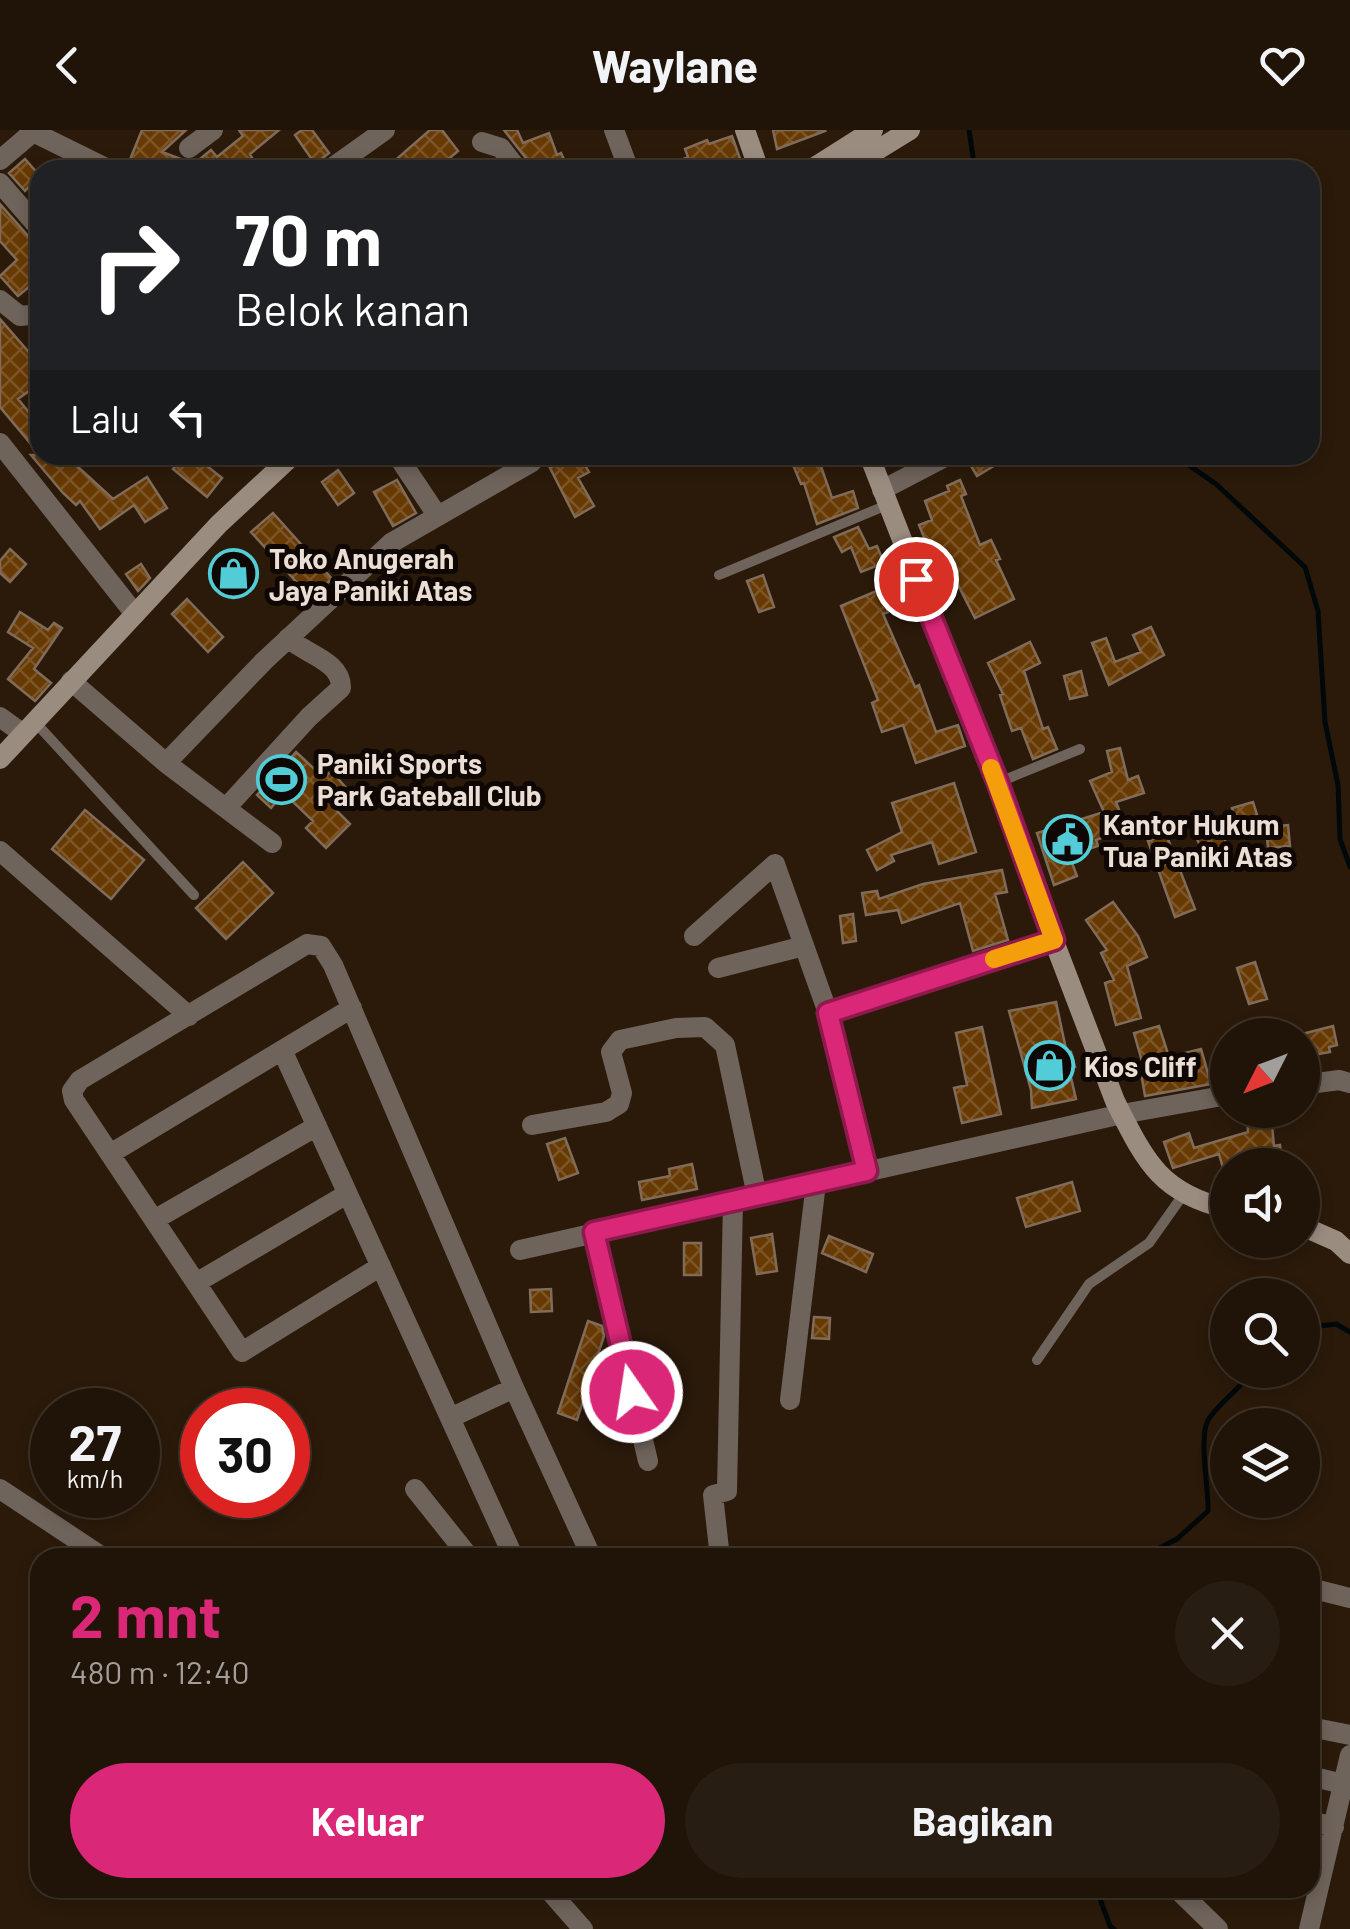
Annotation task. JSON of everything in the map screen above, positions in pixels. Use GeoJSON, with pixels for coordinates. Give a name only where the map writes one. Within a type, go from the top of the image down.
{"type":"FeatureCollection","features":[{"type":"Feature","properties":{"kind":"street"},"geometry":{"type":"LineString","coordinates":[[189,148],[213,130]]}},
{"type":"Feature","properties":{"kind":"street"},"geometry":{"type":"LineString","coordinates":[[343,160],[385,130]]}},
{"type":"Feature","properties":{"kind":"street"},"geometry":{"type":"LineString","coordinates":[[614,130],[625,160]]}},
{"type":"Feature","properties":{"kind":"street"},"geometry":{"type":"LineString","coordinates":[[746,130],[756,160]]}},
{"type":"Feature","properties":{"kind":"street"},"geometry":{"type":"LineString","coordinates":[[826,160],[873,130]]}},
{"type":"Feature","properties":{"kind":"street"},"geometry":{"type":"LineString","coordinates":[[860,160],[910,130]]}},
{"type":"Feature","properties":{"kind":"street"},"geometry":{"type":"LineString","coordinates":[[0,160],[31,131],[81,160]]}},
{"type":"Feature","properties":{"kind":"street"},"geometry":{"type":"LineString","coordinates":[[482,142],[501,148],[510,160]]}},
{"type":"Feature","properties":{"kind":"street"},"geometry":{"type":"LineString","coordinates":[[0,182],[30,217]]}},
{"type":"Feature","properties":{"kind":"street"},"geometry":{"type":"LineString","coordinates":[[0,300],[20,316],[30,315]]}},
{"type":"Feature","properties":{"kind":"street"},"geometry":{"type":"LineString","coordinates":[[0,443],[135,614]]}},
{"type":"Feature","properties":{"kind":"street"},"geometry":{"type":"LineString","coordinates":[[0,759],[275,465]]}},
{"type":"Feature","properties":{"kind":"street"},"geometry":{"type":"LineString","coordinates":[[404,465],[436,515]]}},
{"type":"Feature","properties":{"kind":"street"},"geometry":{"type":"LineString","coordinates":[[166,763],[288,638],[391,542],[527,465]]}},
{"type":"Feature","properties":{"kind":"street"},"geometry":{"type":"LineString","coordinates":[[872,465],[998,783],[1122,1114],[1153,1169],[1183,1196],[1210,1204]]}},
{"type":"Feature","properties":{"kind":"street"},"geometry":{"type":"LineString","coordinates":[[884,498],[934,465]]}},
{"type":"Feature","properties":{"kind":"street"},"geometry":{"type":"LineString","coordinates":[[226,808],[341,688],[342,680],[335,669],[288,638]]}},
{"type":"Feature","properties":{"kind":"street"},"geometry":{"type":"LineString","coordinates":[[71,680],[166,763],[272,842]]}},
{"type":"Feature","properties":{"kind":"street"},"geometry":{"type":"LineString","coordinates":[[0,717],[28,727]]}},
{"type":"Feature","properties":{"kind":"street"},"geometry":{"type":"LineString","coordinates":[[0,851],[189,1016]]}},
{"type":"Feature","properties":{"kind":"street"},"geometry":{"type":"LineString","coordinates":[[694,936],[775,864],[828,1013],[867,1171]]}},
{"type":"Feature","properties":{"kind":"street"},"geometry":{"type":"LineString","coordinates":[[828,1013],[1054,940]]}},
{"type":"Feature","properties":{"kind":"street"},"geometry":{"type":"LineString","coordinates":[[380,1266],[242,1352],[74,1100],[72,1091],[80,1080],[314,943],[321,946],[334,965],[514,1388],[587,1548]]}},
{"type":"Feature","properties":{"kind":"street"},"geometry":{"type":"LineString","coordinates":[[718,968],[804,946]]}},
{"type":"Feature","properties":{"kind":"street"},"geometry":{"type":"LineString","coordinates":[[110,1154],[352,1008]]}},
{"type":"Feature","properties":{"kind":"street"},"geometry":{"type":"LineString","coordinates":[[532,1126],[606,1112],[620,1104],[622,1093],[611,1052],[620,1040],[676,1028],[705,1027],[725,1045],[758,1196]]}},
{"type":"Feature","properties":{"kind":"street"},"geometry":{"type":"LineString","coordinates":[[282,1050],[509,1548]]}},
{"type":"Feature","properties":{"kind":"street"},"geometry":{"type":"LineString","coordinates":[[1320,1083],[1350,1083]]}},
{"type":"Feature","properties":{"kind":"street"},"geometry":{"type":"LineString","coordinates":[[520,1250],[1122,1114],[1210,1098]]}},
{"type":"Feature","properties":{"kind":"street"},"geometry":{"type":"LineString","coordinates":[[154,1220],[316,1126]]}},
{"type":"Feature","properties":{"kind":"street"},"geometry":{"type":"LineString","coordinates":[[790,1400],[816,1183]]}},
{"type":"Feature","properties":{"kind":"street"},"geometry":{"type":"LineString","coordinates":[[196,1283],[347,1194]]}},
{"type":"Feature","properties":{"kind":"street"},"geometry":{"type":"LineString","coordinates":[[719,1548],[714,1495],[727,1491],[733,1201]]}},
{"type":"Feature","properties":{"kind":"street"},"geometry":{"type":"LineString","coordinates":[[594,1232],[648,1461]]}},
{"type":"Feature","properties":{"kind":"street"},"geometry":{"type":"LineString","coordinates":[[1320,1234],[1336,1241],[1350,1254]]}},
{"type":"Feature","properties":{"kind":"street"},"geometry":{"type":"LineString","coordinates":[[450,1418],[514,1388]]}},
{"type":"Feature","properties":{"kind":"street"},"geometry":{"type":"LineString","coordinates":[[415,1489],[462,1548]]}},
{"type":"Feature","properties":{"kind":"street"},"geometry":{"type":"LineString","coordinates":[[0,1490],[89,1548]]}},
{"type":"Feature","properties":{"kind":"street"},"geometry":{"type":"LineString","coordinates":[[1320,1590],[1350,1598]]}},
{"type":"Feature","properties":{"kind":"street"},"geometry":{"type":"LineString","coordinates":[[1320,1729],[1350,1735]]}},
{"type":"Feature","properties":{"kind":"street"},"geometry":{"type":"LineString","coordinates":[[1320,1884],[1350,1754]]}},
{"type":"Feature","properties":{"kind":"street"},"geometry":{"type":"LineString","coordinates":[[1320,1778],[1343,1784]]}},
{"type":"Feature","properties":{"kind":"street"},"geometry":{"type":"LineString","coordinates":[[1320,1824],[1334,1827]]}},
{"type":"Feature","properties":{"kind":"street"},"geometry":{"type":"LineString","coordinates":[[556,1898],[583,1929]]}},
{"type":"Feature","properties":{"kind":"street"},"geometry":{"type":"LineString","coordinates":[[1186,1898],[1218,1929]]}},
{"type":"Feature","properties":{"kind":"street"},"geometry":{"type":"LineString","coordinates":[[1309,1929],[1317,1898]]}},
{"type":"Feature","properties":{"kind":"lane"},"geometry":{"type":"LineString","coordinates":[[718,575],[884,498]]}},
{"type":"Feature","properties":{"kind":"lane"},"geometry":{"type":"LineString","coordinates":[[28,727],[194,895]]}},
{"type":"Feature","properties":{"kind":"lane"},"geometry":{"type":"LineString","coordinates":[[998,783],[1080,748]]}},
{"type":"Feature","properties":{"kind":"lane"},"geometry":{"type":"LineString","coordinates":[[1037,1360],[1089,1284],[1149,1243],[1183,1196]]}},
{"type":"Feature","properties":{"kind":"building"},"geometry":{"type":"Polygon","coordinates":[[[142,130],[186,130],[162,152],[183,160],[130,160],[142,130]]]}},
{"type":"Feature","properties":{"kind":"building"},"geometry":{"type":"Polygon","coordinates":[[[239,130],[279,130],[250,154],[252,158],[199,160],[211,150],[217,157],[243,136],[239,130]]]}},
{"type":"Feature","properties":{"kind":"building"},"geometry":{"type":"Polygon","coordinates":[[[312,130],[329,153],[320,160],[312,160],[295,135],[312,130]]]}},
{"type":"Feature","properties":{"kind":"building"},"geometry":{"type":"Polygon","coordinates":[[[430,130],[442,130],[458,151],[447,160],[396,160],[430,130]]]}},
{"type":"Feature","properties":{"kind":"building"},"geometry":{"type":"Polygon","coordinates":[[[504,130],[517,130],[523,143],[549,133],[557,155],[561,153],[564,160],[527,160],[504,130]]]}},
{"type":"Feature","properties":{"kind":"building"},"geometry":{"type":"Polygon","coordinates":[[[773,130],[824,130],[825,131],[777,149],[773,130]]]}},
{"type":"Feature","properties":{"kind":"building"},"geometry":{"type":"Polygon","coordinates":[[[732,136],[740,160],[682,160],[688,157],[685,149],[707,140],[709,144],[732,136]]]}},
{"type":"Feature","properties":{"kind":"building"},"geometry":{"type":"Polygon","coordinates":[[[25,159],[30,165],[30,186],[25,191],[9,173],[25,159]]]}},
{"type":"Feature","properties":{"kind":"building"},"geometry":{"type":"Polygon","coordinates":[[[0,204],[30,238],[30,286],[18,296],[0,276],[17,260],[0,241],[0,204]]]}},
{"type":"Feature","properties":{"kind":"building"},"geometry":{"type":"Polygon","coordinates":[[[0,319],[30,354],[30,390],[18,399],[30,414],[30,443],[0,407],[0,319]]]}},
{"type":"Feature","properties":{"kind":"building"},"geometry":{"type":"Polygon","coordinates":[[[39,465],[76,465],[113,499],[147,477],[167,508],[145,522],[134,505],[100,529],[80,501],[76,505],[39,465]]]}},
{"type":"Feature","properties":{"kind":"building"},"geometry":{"type":"Polygon","coordinates":[[[176,465],[206,465],[222,478],[207,497],[173,469],[176,465]]]}},
{"type":"Feature","properties":{"kind":"building"},"geometry":{"type":"Polygon","coordinates":[[[585,465],[589,472],[578,478],[594,506],[575,517],[550,468],[585,465]]]}},
{"type":"Feature","properties":{"kind":"building"},"geometry":{"type":"Polygon","coordinates":[[[793,465],[820,465],[832,498],[853,491],[858,508],[817,524],[804,483],[801,484],[793,465]]]}},
{"type":"Feature","properties":{"kind":"building"},"geometry":{"type":"Polygon","coordinates":[[[970,465],[995,465],[977,476],[970,465]]]}},
{"type":"Feature","properties":{"kind":"building"},"geometry":{"type":"Polygon","coordinates":[[[338,470],[354,493],[338,505],[322,482],[338,470]]]}},
{"type":"Feature","properties":{"kind":"building"},"geometry":{"type":"Polygon","coordinates":[[[397,480],[416,513],[393,526],[374,492],[397,480]]]}},
{"type":"Feature","properties":{"kind":"building"},"geometry":{"type":"Polygon","coordinates":[[[960,480],[966,494],[961,496],[980,545],[991,540],[1014,599],[975,618],[939,548],[930,552],[919,525],[932,520],[925,501],[949,491],[947,486],[960,480]]]}},
{"type":"Feature","properties":{"kind":"building"},"geometry":{"type":"Polygon","coordinates":[[[273,513],[332,579],[311,598],[251,532],[273,513]]]}},
{"type":"Feature","properties":{"kind":"building"},"geometry":{"type":"Polygon","coordinates":[[[858,527],[869,549],[877,546],[884,563],[861,572],[851,547],[842,552],[834,537],[858,527]]]}},
{"type":"Feature","properties":{"kind":"building"},"geometry":{"type":"Polygon","coordinates":[[[10,549],[26,564],[10,582],[0,573],[0,561],[10,549]]]}},
{"type":"Feature","properties":{"kind":"building","name":"Toko Anugerah Jaya Paniki Atas"},"geometry":{"type":"Polygon","coordinates":[[[230,557],[251,580],[239,592],[218,568],[230,557]]]}},
{"type":"Feature","properties":{"kind":"building"},"geometry":{"type":"Polygon","coordinates":[[[141,564],[150,578],[138,591],[126,574],[141,564]]]}},
{"type":"Feature","properties":{"kind":"building"},"geometry":{"type":"Polygon","coordinates":[[[763,575],[774,607],[759,612],[747,581],[763,575]]]}},
{"type":"Feature","properties":{"kind":"building"},"geometry":{"type":"Polygon","coordinates":[[[879,590],[888,612],[883,614],[915,687],[919,685],[936,732],[958,725],[965,746],[916,763],[903,725],[882,732],[872,703],[878,700],[841,606],[879,590]]]}},
{"type":"Feature","properties":{"kind":"building"},"geometry":{"type":"Polygon","coordinates":[[[187,599],[223,637],[208,652],[172,614],[187,599]]]}},
{"type":"Feature","properties":{"kind":"building"},"geometry":{"type":"Polygon","coordinates":[[[20,612],[48,630],[54,623],[62,628],[34,669],[51,683],[35,701],[8,679],[33,648],[8,632],[20,612]]]}},
{"type":"Feature","properties":{"kind":"building"},"geometry":{"type":"Polygon","coordinates":[[[1151,627],[1164,655],[1109,685],[1092,643],[1106,638],[1115,662],[1141,652],[1133,635],[1151,627]]]}},
{"type":"Feature","properties":{"kind":"building"},"geometry":{"type":"Polygon","coordinates":[[[1030,642],[1040,663],[1024,671],[1043,729],[1048,727],[1057,749],[1033,759],[1021,728],[1012,731],[1000,695],[1003,694],[988,663],[1030,642]]]}},
{"type":"Feature","properties":{"kind":"building"},"geometry":{"type":"Polygon","coordinates":[[[1081,671],[1087,695],[1070,699],[1064,676],[1081,671]]]}},
{"type":"Feature","properties":{"kind":"building"},"geometry":{"type":"Polygon","coordinates":[[[1120,748],[1128,780],[1138,776],[1144,793],[1116,802],[1126,828],[1096,840],[1098,846],[1069,855],[1077,876],[1054,885],[1037,833],[1104,812],[1090,781],[1112,772],[1107,751],[1120,748]]]}},
{"type":"Feature","properties":{"kind":"building"},"geometry":{"type":"Polygon","coordinates":[[[296,752],[324,778],[331,771],[348,790],[331,805],[350,824],[326,848],[306,828],[313,821],[284,793],[271,808],[257,795],[296,752]]]}},
{"type":"Feature","properties":{"kind":"building"},"geometry":{"type":"Polygon","coordinates":[[[954,783],[976,852],[939,864],[932,842],[891,855],[894,861],[877,870],[867,850],[902,832],[892,803],[954,783]]]}},
{"type":"Feature","properties":{"kind":"building"},"geometry":{"type":"Polygon","coordinates":[[[1253,802],[1258,818],[1237,825],[1232,808],[1253,802]]]}},
{"type":"Feature","properties":{"kind":"building"},"geometry":{"type":"Polygon","coordinates":[[[85,810],[144,860],[111,899],[52,849],[85,810]]]}},
{"type":"Feature","properties":{"kind":"building"},"geometry":{"type":"Polygon","coordinates":[[[1219,820],[1230,857],[1208,864],[1194,832],[1219,820]]]}},
{"type":"Feature","properties":{"kind":"building"},"geometry":{"type":"Polygon","coordinates":[[[1288,825],[1290,846],[1268,848],[1266,827],[1288,825]]]}},
{"type":"Feature","properties":{"kind":"building"},"geometry":{"type":"Polygon","coordinates":[[[1166,834],[1195,909],[1175,917],[1148,841],[1166,834]]]}},
{"type":"Feature","properties":{"kind":"building"},"geometry":{"type":"Polygon","coordinates":[[[243,862],[273,893],[226,939],[196,908],[243,862]]]}},
{"type":"Feature","properties":{"kind":"building"},"geometry":{"type":"Polygon","coordinates":[[[1002,870],[1007,892],[995,894],[1008,940],[973,951],[960,903],[902,923],[898,910],[866,915],[862,893],[877,891],[879,899],[923,884],[1002,870]]]}},
{"type":"Feature","properties":{"kind":"building"},"geometry":{"type":"Polygon","coordinates":[[[1113,902],[1138,936],[1147,957],[1127,966],[1141,1018],[1116,1025],[1105,983],[1114,980],[1101,953],[1107,950],[1086,920],[1113,902]]]}},
{"type":"Feature","properties":{"kind":"building"},"geometry":{"type":"Polygon","coordinates":[[[853,914],[856,941],[843,943],[840,916],[853,914]]]}},
{"type":"Feature","properties":{"kind":"building"},"geometry":{"type":"Polygon","coordinates":[[[1255,962],[1267,999],[1249,1004],[1237,968],[1255,962]]]}},
{"type":"Feature","properties":{"kind":"building"},"geometry":{"type":"Polygon","coordinates":[[[1056,1002],[1067,1054],[1071,1052],[1075,1067],[1069,1069],[1076,1099],[1032,1108],[1031,1090],[1009,1011],[1056,1002]]]}},
{"type":"Feature","properties":{"kind":"building"},"geometry":{"type":"Polygon","coordinates":[[[1159,1026],[1169,1057],[1201,1049],[1210,1084],[1145,1096],[1141,1073],[1145,1072],[1134,1033],[1159,1026]]]}},
{"type":"Feature","properties":{"kind":"building"},"geometry":{"type":"Polygon","coordinates":[[[1333,1026],[1337,1045],[1329,1047],[1330,1052],[1320,1054],[1320,1029],[1333,1026]]]}},
{"type":"Feature","properties":{"kind":"building"},"geometry":{"type":"Polygon","coordinates":[[[982,1027],[1001,1114],[962,1123],[954,1088],[967,1085],[956,1033],[982,1027]]]}},
{"type":"Feature","properties":{"kind":"building"},"geometry":{"type":"Polygon","coordinates":[[[1248,1128],[1272,1128],[1274,1146],[1280,1148],[1210,1148],[1210,1157],[1173,1168],[1164,1142],[1189,1133],[1194,1148],[1248,1132],[1248,1128]]]}},
{"type":"Feature","properties":{"kind":"building"},"geometry":{"type":"Polygon","coordinates":[[[565,1138],[578,1173],[559,1180],[547,1144],[565,1138]]]}},
{"type":"Feature","properties":{"kind":"building"},"geometry":{"type":"Polygon","coordinates":[[[692,1164],[697,1189],[642,1200],[639,1182],[670,1176],[669,1169],[692,1164]]]}},
{"type":"Feature","properties":{"kind":"building"},"geometry":{"type":"Polygon","coordinates":[[[1072,1182],[1080,1211],[1026,1227],[1017,1198],[1072,1182]]]}},
{"type":"Feature","properties":{"kind":"building"},"geometry":{"type":"Polygon","coordinates":[[[772,1234],[777,1271],[757,1274],[751,1238],[772,1234]]]}},
{"type":"Feature","properties":{"kind":"building"},"geometry":{"type":"Polygon","coordinates":[[[829,1236],[873,1254],[866,1272],[822,1253],[829,1236]]]}},
{"type":"Feature","properties":{"kind":"building"},"geometry":{"type":"Polygon","coordinates":[[[684,1243],[701,1243],[701,1275],[684,1275],[684,1243]]]}},
{"type":"Feature","properties":{"kind":"building"},"geometry":{"type":"Polygon","coordinates":[[[551,1289],[552,1311],[531,1312],[530,1290],[551,1289]]]}},
{"type":"Feature","properties":{"kind":"building"},"geometry":{"type":"Polygon","coordinates":[[[814,1317],[830,1318],[829,1339],[812,1338],[814,1317]]]}},
{"type":"Feature","properties":{"kind":"building"},"geometry":{"type":"Polygon","coordinates":[[[588,1321],[602,1326],[604,1336],[577,1420],[558,1413],[588,1321]]]}},
{"type":"Feature","properties":{"kind":"waterway"},"geometry":{"type":"LineString","coordinates":[[969,130],[974,160]]}},
{"type":"Feature","properties":{"kind":"waterway"},"geometry":{"type":"LineString","coordinates":[[1188,465],[1216,484],[1305,567],[1318,611],[1325,722],[1338,785],[1340,839],[1350,867]]}},
{"type":"Feature","properties":{"kind":"waterway"},"geometry":{"type":"LineString","coordinates":[[1320,1326],[1336,1324],[1350,1332]]}},
{"type":"Feature","properties":{"kind":"waterway"},"geometry":{"type":"LineString","coordinates":[[1159,1548],[1177,1539],[1208,1511],[1206,1425],[1237,1388]]}},
{"type":"Feature","properties":{"kind":"waterway"},"geometry":{"type":"LineString","coordinates":[[1100,1898],[1114,1929]]}},
{"type":"Feature","properties":{"kind":"slow traffic"},"geometry":{"type":"LineString","coordinates":[[991,768],[1054,940],[994,959]]}},
{"type":"Feature","properties":{"kind":"place","name":"Toko Anugerah Jaya Paniki Atas"},"geometry":{"type":"Point","coordinates":[234,574]}},
{"type":"Feature","properties":{"kind":"place","name":"Paniki Sports Park Gateball Club"},"geometry":{"type":"Point","coordinates":[282,779]}},
{"type":"Feature","properties":{"kind":"place","name":"Kantor Hukum Tua Paniki Atas"},"geometry":{"type":"Point","coordinates":[1068,840]}},
{"type":"Feature","properties":{"kind":"place","name":"Kios Cliff"},"geometry":{"type":"Point","coordinates":[1049,1066]}},
{"type":"Feature","properties":{"kind":"route"},"geometry":{"type":"LineString","coordinates":[[632,1392],[594,1232],[867,1171],[828,1013],[1054,940],[998,783],[916,579]]}}]}
